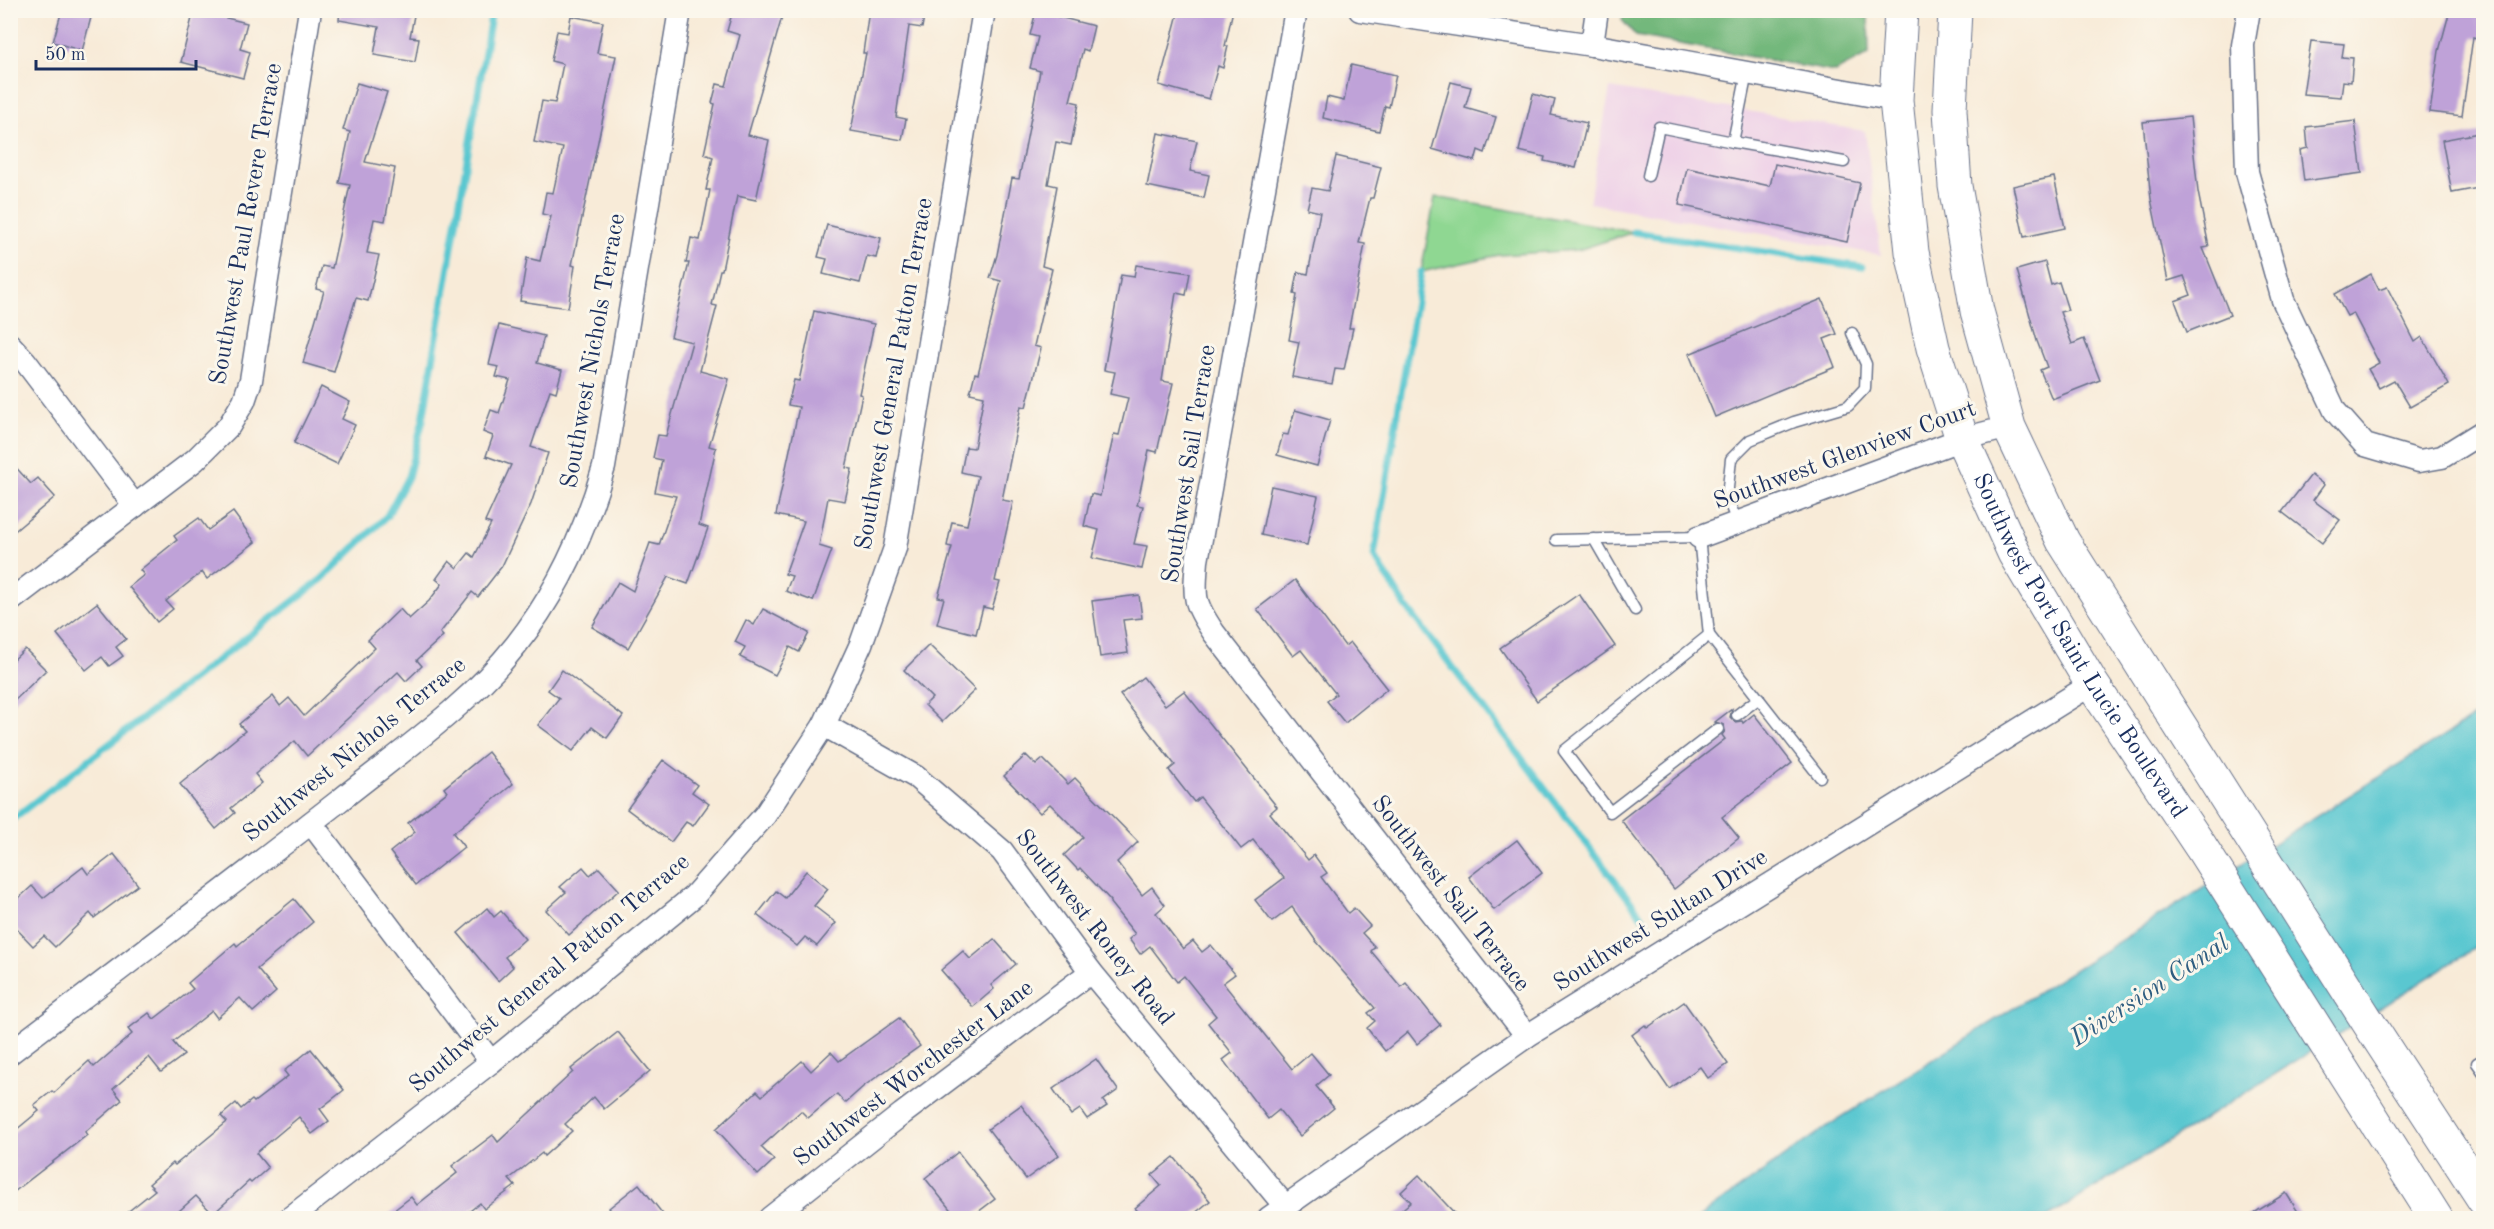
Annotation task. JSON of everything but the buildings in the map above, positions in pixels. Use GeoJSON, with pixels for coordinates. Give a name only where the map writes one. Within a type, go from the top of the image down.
{"type":"FeatureCollection","features":[{"type":"Feature","properties":{"kind":"main road","name":"Southwest Port Saint Lucie Boulevard"},"geometry":{"type":"LineString","coordinates":[[1901,10],[1896,100],[1912,252],[1933,348],[1962,439],[2014,553],[2092,684],[2201,847],[2436,1218]]}},
{"type":"Feature","properties":{"kind":"main road","name":"Southwest Port Saint Lucie Boulevard"},"geometry":{"type":"LineString","coordinates":[[1955,10],[1950,111],[1955,186],[1977,311],[2009,427],[2063,541],[2375,1033],[2480,1186]]}},
{"type":"Feature","properties":{"kind":"street","name":"Southwest Paul Revere Terrace"},"geometry":{"type":"LineString","coordinates":[[10,602],[195,460],[229,426],[244,401],[251,380],[310,10]]}},
{"type":"Feature","properties":{"kind":"street","name":"Southwest Nichols Terrace"},"geometry":{"type":"LineString","coordinates":[[10,1053],[466,700],[491,674],[538,616],[560,581],[577,545],[589,518],[604,468],[680,10]]}},
{"type":"Feature","properties":{"kind":"street","name":"Southwest General Patton Terrace"},"geometry":{"type":"LineString","coordinates":[[290,1218],[491,1062],[694,896],[765,815],[824,725],[861,644],[895,548],[984,10]]}},
{"type":"Feature","properties":{"kind":"street","name":"Southwest Sail Terrace"},"geometry":{"type":"LineString","coordinates":[[1296,10],[1197,561],[1194,596],[1201,614],[1214,633],[1527,1036]]}},
{"type":"Feature","properties":{"kind":"street"},"geometry":{"type":"LineString","coordinates":[[1360,10],[1592,45],[1896,100]]}},
{"type":"Feature","properties":{"kind":"street"},"geometry":{"type":"LineString","coordinates":[[1592,45],[1597,10]]}},
{"type":"Feature","properties":{"kind":"street"},"geometry":{"type":"LineString","coordinates":[[2249,10],[2243,45],[2247,172],[2283,300],[2335,411],[2365,446],[2419,461],[2442,457],[2484,431]]}},
{"type":"Feature","properties":{"kind":"street"},"geometry":{"type":"LineString","coordinates":[[10,345],[25,361],[135,506]]}},
{"type":"Feature","properties":{"kind":"street","name":"Southwest Glenview Court"},"geometry":{"type":"LineString","coordinates":[[1699,537],[1962,439],[2009,427]]}},
{"type":"Feature","properties":{"kind":"street","name":"Southwest Sultan Drive"},"geometry":{"type":"LineString","coordinates":[[1277,1212],[1527,1036],[2092,684]]}},
{"type":"Feature","properties":{"kind":"street","name":"Southwest Roney Road"},"geometry":{"type":"LineString","coordinates":[[824,725],[916,777],[1002,851],[1091,972],[1277,1212]]}},
{"type":"Feature","properties":{"kind":"street"},"geometry":{"type":"LineString","coordinates":[[310,823],[491,1062]]}},
{"type":"Feature","properties":{"kind":"street","name":"Southwest Worchester Lane"},"geometry":{"type":"LineString","coordinates":[[770,1218],[902,1114],[1091,972]]}},
{"type":"Feature","properties":{"kind":"lane"},"geometry":{"type":"LineString","coordinates":[[1733,142],[1747,73]]}},
{"type":"Feature","properties":{"kind":"lane"},"geometry":{"type":"LineString","coordinates":[[1648,176],[1659,127],[1844,162]]}},
{"type":"Feature","properties":{"kind":"lane"},"geometry":{"type":"LineString","coordinates":[[1737,522],[1727,497],[1731,459],[1750,440],[1794,422],[1848,406],[1865,388],[1866,364],[1852,333]]}},
{"type":"Feature","properties":{"kind":"lane"},"geometry":{"type":"LineString","coordinates":[[1556,540],[1699,537],[1709,635],[1820,777]]}},
{"type":"Feature","properties":{"kind":"lane"},"geometry":{"type":"LineString","coordinates":[[1594,539],[1635,610]]}},
{"type":"Feature","properties":{"kind":"lane"},"geometry":{"type":"LineString","coordinates":[[1709,635],[1564,751],[1610,812],[1718,729]]}},
{"type":"Feature","properties":{"kind":"lane"},"geometry":{"type":"LineString","coordinates":[[1737,715],[1759,698]]}},
{"type":"Feature","properties":{"kind":"lane"},"geometry":{"type":"LineString","coordinates":[[2484,1059],[2477,1063],[2484,1073]]}},
{"type":"Feature","properties":{"kind":"shaded area"},"geometry":{"type":"Polygon","coordinates":[[[1610,88],[1865,131],[1881,255],[1589,203],[1610,88]]]}},
{"type":"Feature","properties":{"kind":"green space"},"geometry":{"type":"Polygon","coordinates":[[[1624,10],[1868,11],[1869,54],[1835,72],[1636,36],[1622,20],[1624,10]]]}},
{"type":"Feature","properties":{"kind":"green space"},"geometry":{"type":"Polygon","coordinates":[[[1435,197],[1634,232],[1578,250],[1499,255],[1421,272],[1435,197]]]}},
{"type":"Feature","properties":{"kind":"water","name":"Diversion Canal"},"geometry":{"type":"Polygon","coordinates":[[[2483,711],[2483,943],[2047,1218],[1698,1218],[1832,1123],[2483,711]]]}},
{"type":"Feature","properties":{"kind":"waterway"},"geometry":{"type":"LineString","coordinates":[[10,821],[322,579],[387,516],[408,477],[423,420],[492,10]]}},
{"type":"Feature","properties":{"kind":"waterway"},"geometry":{"type":"LineString","coordinates":[[1634,232],[1862,267]]}},
{"type":"Feature","properties":{"kind":"waterway"},"geometry":{"type":"LineString","coordinates":[[1421,272],[1374,556],[1405,605],[1650,927]]}}]}
